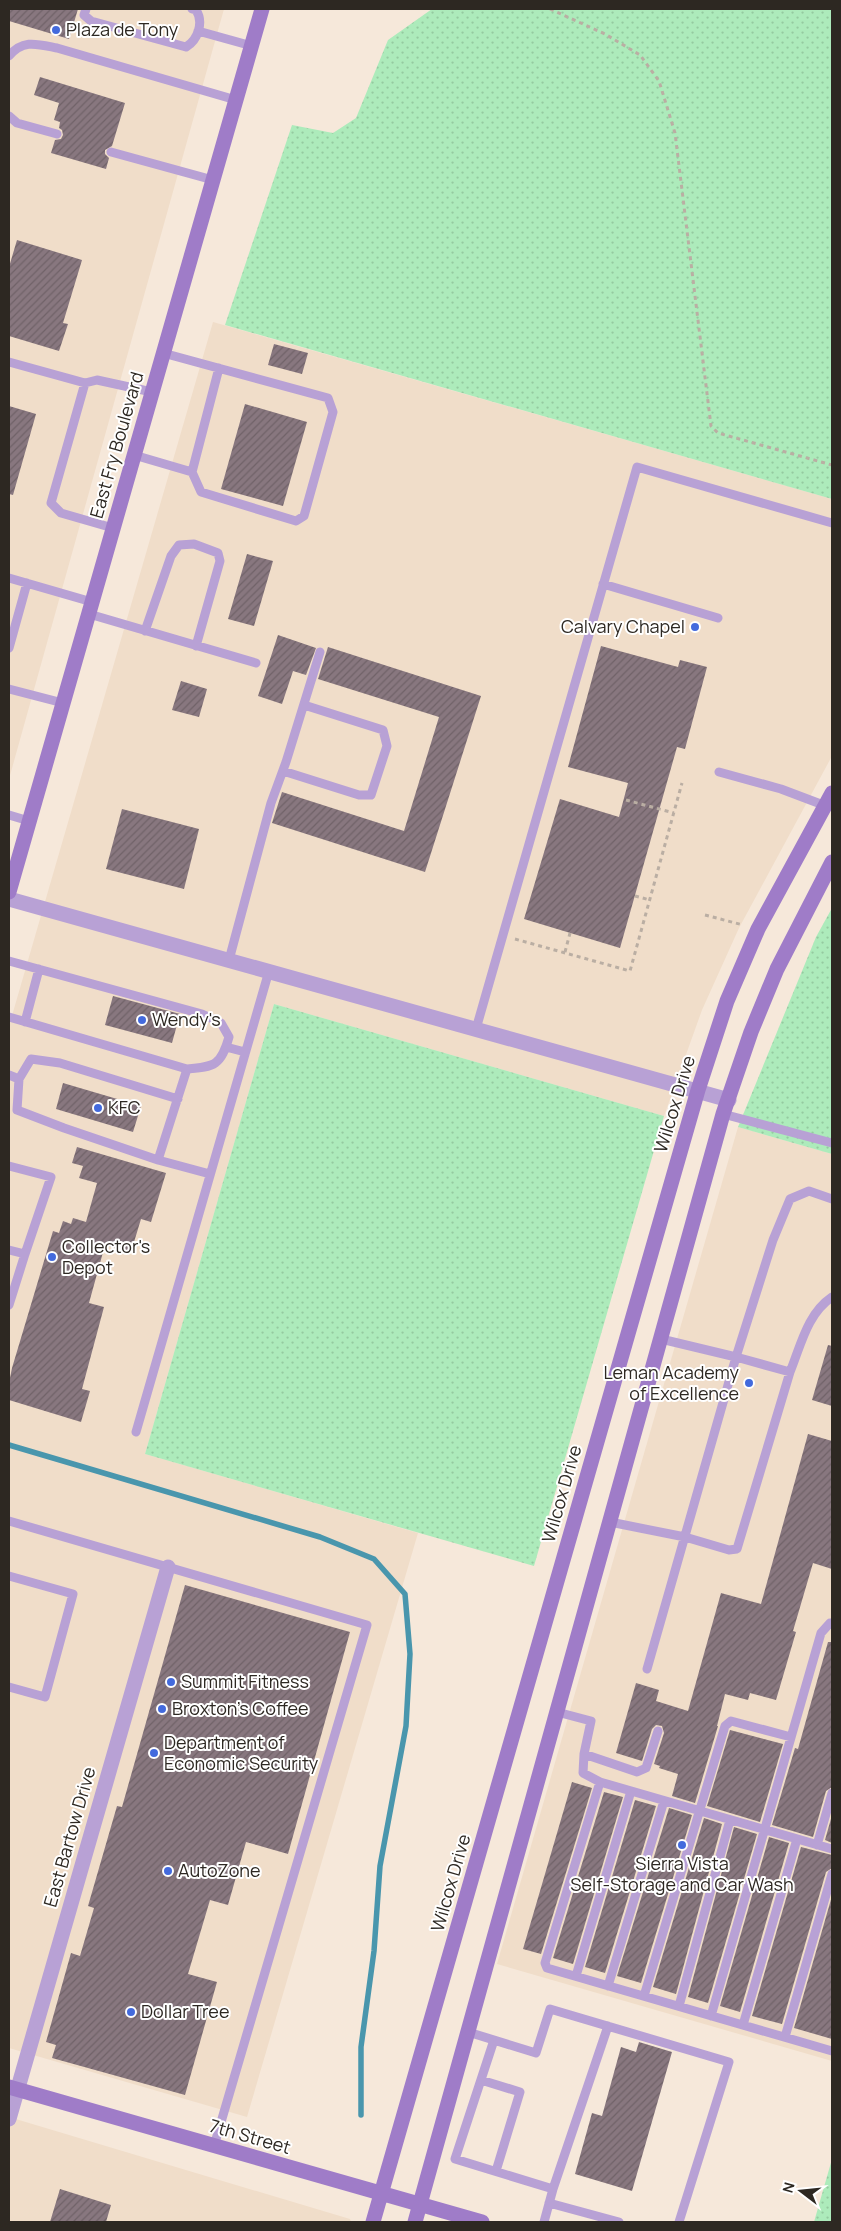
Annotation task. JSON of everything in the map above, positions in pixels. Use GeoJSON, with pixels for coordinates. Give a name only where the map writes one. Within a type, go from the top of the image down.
{"type":"FeatureCollection","features":[{"type":"Feature","properties":{"kind":"street","name":"East Fry Boulevard"},"geometry":{"type":"LineString","coordinates":[[9,892],[262,9]]}},
{"type":"Feature","properties":{"kind":"street","name":"Wilcox Drive"},"geometry":{"type":"LineString","coordinates":[[374,2222],[698,1090],[727,1001],[758,929],[829,799]]}},
{"type":"Feature","properties":{"kind":"street"},"geometry":{"type":"LineString","coordinates":[[415,2222],[726,1107],[751,1032],[777,969],[832,862]]}},
{"type":"Feature","properties":{"kind":"street"},"geometry":{"type":"LineString","coordinates":[[9,899],[698,1090],[726,1107]]}},
{"type":"Feature","properties":{"kind":"street","name":"East Bartow Drive"},"geometry":{"type":"LineString","coordinates":[[9,2119],[13,2089],[168,1566]]}},
{"type":"Feature","properties":{"kind":"street","name":"7th Street"},"geometry":{"type":"LineString","coordinates":[[13,2089],[482,2222]]}},
{"type":"Feature","properties":{"kind":"lane"},"geometry":{"type":"LineString","coordinates":[[86,9],[84,15],[91,21],[186,47],[194,42],[198,31],[200,15],[196,10],[192,9]]}},
{"type":"Feature","properties":{"kind":"lane"},"geometry":{"type":"LineString","coordinates":[[198,31],[252,46]]}},
{"type":"Feature","properties":{"kind":"lane"},"geometry":{"type":"LineString","coordinates":[[9,56],[16,47],[32,44],[57,48],[236,100]]}},
{"type":"Feature","properties":{"kind":"lane"},"geometry":{"type":"LineString","coordinates":[[9,116],[17,123],[57,134]]}},
{"type":"Feature","properties":{"kind":"lane"},"geometry":{"type":"LineString","coordinates":[[111,152],[213,180]]}},
{"type":"Feature","properties":{"kind":"lane"},"geometry":{"type":"LineString","coordinates":[[163,353],[219,368],[328,398],[333,412],[304,516],[296,521],[201,492],[192,472],[219,368]]}},
{"type":"Feature","properties":{"kind":"lane"},"geometry":{"type":"LineString","coordinates":[[9,362],[84,383],[96,380],[152,392]]}},
{"type":"Feature","properties":{"kind":"lane"},"geometry":{"type":"LineString","coordinates":[[84,383],[51,502],[61,512],[113,528]]}},
{"type":"Feature","properties":{"kind":"lane"},"geometry":{"type":"LineString","coordinates":[[134,455],[192,472]]}},
{"type":"Feature","properties":{"kind":"lane"},"geometry":{"type":"LineString","coordinates":[[476,1029],[637,467],[832,523]]}},
{"type":"Feature","properties":{"kind":"lane"},"geometry":{"type":"LineString","coordinates":[[145,631],[171,556],[179,545],[194,544],[218,553],[220,561],[196,646]]}},
{"type":"Feature","properties":{"kind":"lane"},"geometry":{"type":"LineString","coordinates":[[9,578],[27,583],[145,631],[256,663]]}},
{"type":"Feature","properties":{"kind":"lane"},"geometry":{"type":"LineString","coordinates":[[9,648],[27,583]]}},
{"type":"Feature","properties":{"kind":"lane"},"geometry":{"type":"LineString","coordinates":[[603,584],[718,618]]}},
{"type":"Feature","properties":{"kind":"lane"},"geometry":{"type":"LineString","coordinates":[[229,960],[271,803],[283,772],[320,652]]}},
{"type":"Feature","properties":{"kind":"lane"},"geometry":{"type":"LineString","coordinates":[[9,689],[63,703]]}},
{"type":"Feature","properties":{"kind":"lane"},"geometry":{"type":"LineString","coordinates":[[283,772],[359,796],[370,795],[387,746],[383,730],[304,705]]}},
{"type":"Feature","properties":{"kind":"lane"},"geometry":{"type":"LineString","coordinates":[[719,772],[781,789],[829,799]]}},
{"type":"Feature","properties":{"kind":"lane"},"geometry":{"type":"LineString","coordinates":[[9,815],[29,821]]}},
{"type":"Feature","properties":{"kind":"lane"},"geometry":{"type":"LineString","coordinates":[[9,961],[202,1014],[221,1023],[229,1037],[223,1057],[207,1068],[187,1069],[9,1017]]}},
{"type":"Feature","properties":{"kind":"lane"},"geometry":{"type":"LineString","coordinates":[[25,1022],[39,969]]}},
{"type":"Feature","properties":{"kind":"lane"},"geometry":{"type":"LineString","coordinates":[[136,1432],[269,971]]}},
{"type":"Feature","properties":{"kind":"lane"},"geometry":{"type":"LineString","coordinates":[[226,1047],[246,1052]]}},
{"type":"Feature","properties":{"kind":"lane"},"geometry":{"type":"LineString","coordinates":[[178,1099],[60,1063],[31,1059],[19,1080],[17,1110],[158,1160],[210,1174]]}},
{"type":"Feature","properties":{"kind":"lane"},"geometry":{"type":"LineString","coordinates":[[158,1160],[187,1069]]}},
{"type":"Feature","properties":{"kind":"lane"},"geometry":{"type":"LineString","coordinates":[[9,1075],[19,1080]]}},
{"type":"Feature","properties":{"kind":"lane"},"geometry":{"type":"LineString","coordinates":[[726,1107],[832,1143]]}},
{"type":"Feature","properties":{"kind":"lane"},"geometry":{"type":"LineString","coordinates":[[9,1166],[50,1177],[9,1305]]}},
{"type":"Feature","properties":{"kind":"lane"},"geometry":{"type":"LineString","coordinates":[[647,1669],[736,1357],[773,1240],[790,1199],[809,1191],[832,1199]]}},
{"type":"Feature","properties":{"kind":"lane"},"geometry":{"type":"LineString","coordinates":[[9,1250],[25,1254]]}},
{"type":"Feature","properties":{"kind":"lane"},"geometry":{"type":"LineString","coordinates":[[610,1522],[685,1537],[729,1550],[737,1549],[790,1372],[811,1318],[822,1304],[832,1297]]}},
{"type":"Feature","properties":{"kind":"lane"},"geometry":{"type":"LineString","coordinates":[[661,1339],[790,1372]]}},
{"type":"Feature","properties":{"kind":"lane"},"geometry":{"type":"LineString","coordinates":[[9,1521],[366,1625],[214,2146]]}},
{"type":"Feature","properties":{"kind":"lane"},"geometry":{"type":"LineString","coordinates":[[9,1576],[74,1594],[45,1697],[9,1687]]}},
{"type":"Feature","properties":{"kind":"lane"},"geometry":{"type":"LineString","coordinates":[[711,2016],[821,1633],[824,1627],[830,1622],[832,1623]]}},
{"type":"Feature","properties":{"kind":"lane"},"geometry":{"type":"LineString","coordinates":[[557,1712],[591,1721],[584,1754],[583,1773],[600,1782],[832,1849]]}},
{"type":"Feature","properties":{"kind":"lane"},"geometry":{"type":"LineString","coordinates":[[644,1996],[725,1726],[731,1721],[791,1737]]}},
{"type":"Feature","properties":{"kind":"lane"},"geometry":{"type":"LineString","coordinates":[[584,1754],[637,1772],[646,1768],[658,1731]]}},
{"type":"Feature","properties":{"kind":"lane"},"geometry":{"type":"LineString","coordinates":[[600,1782],[545,1963],[547,1968],[832,2051]]}},
{"type":"Feature","properties":{"kind":"lane"},"geometry":{"type":"LineString","coordinates":[[576,1976],[631,1791]]}},
{"type":"Feature","properties":{"kind":"lane"},"geometry":{"type":"LineString","coordinates":[[817,1845],[832,1793]]}},
{"type":"Feature","properties":{"kind":"lane"},"geometry":{"type":"LineString","coordinates":[[608,1986],[664,1801]]}},
{"type":"Feature","properties":{"kind":"lane"},"geometry":{"type":"LineString","coordinates":[[679,2006],[730,1820]]}},
{"type":"Feature","properties":{"kind":"lane"},"geometry":{"type":"LineString","coordinates":[[743,2025],[797,1839]]}},
{"type":"Feature","properties":{"kind":"lane"},"geometry":{"type":"LineString","coordinates":[[785,2037],[832,1874]]}},
{"type":"Feature","properties":{"kind":"lane"},"geometry":{"type":"LineString","coordinates":[[468,2032],[536,2052],[550,2009],[729,2062],[679,2222]]}},
{"type":"Feature","properties":{"kind":"lane"},"geometry":{"type":"LineString","coordinates":[[544,2222],[553,2189],[608,2026]]}},
{"type":"Feature","properties":{"kind":"lane"},"geometry":{"type":"LineString","coordinates":[[494,2040],[455,2159],[553,2189]]}},
{"type":"Feature","properties":{"kind":"lane"},"geometry":{"type":"LineString","coordinates":[[481,2080],[520,2092],[496,2171]]}},
{"type":"Feature","properties":{"kind":"lane"},"geometry":{"type":"LineString","coordinates":[[549,2202],[619,2222]]}},
{"type":"Feature","properties":{"kind":"path"},"geometry":{"type":"LineString","coordinates":[[550,9],[605,34],[640,55],[659,81],[675,133],[711,426],[718,433],[832,465]]}},
{"type":"Feature","properties":{"kind":"path"},"geometry":{"type":"LineString","coordinates":[[502,935],[630,971],[682,783]]}},
{"type":"Feature","properties":{"kind":"path"},"geometry":{"type":"LineString","coordinates":[[626,800],[674,813]]}},
{"type":"Feature","properties":{"kind":"path"},"geometry":{"type":"LineString","coordinates":[[635,896],[650,900]]}},
{"type":"Feature","properties":{"kind":"path"},"geometry":{"type":"LineString","coordinates":[[705,915],[758,929]]}},
{"type":"Feature","properties":{"kind":"path"},"geometry":{"type":"LineString","coordinates":[[565,952],[570,933]]}},
{"type":"Feature","properties":{"kind":"shaded area"},"geometry":{"type":"Polygon","coordinates":[[[9,9],[224,9],[9,779],[9,9]]]}},
{"type":"Feature","properties":{"kind":"shaded area"},"geometry":{"type":"Polygon","coordinates":[[[213,322],[832,499],[832,756],[739,928],[702,1010],[664,1116],[274,1004],[145,1454],[418,1533],[247,2117],[9,2048],[9,1026],[213,322]]]}},
{"type":"Feature","properties":{"kind":"shaded area"},"geometry":{"type":"Polygon","coordinates":[[[738,1127],[832,1154],[832,2061],[497,1964],[738,1127]]]}},
{"type":"Feature","properties":{"kind":"shaded area"},"geometry":{"type":"Polygon","coordinates":[[[9,2117],[350,2219],[351,2222],[9,2222],[9,2117]]]}},
{"type":"Feature","properties":{"kind":"green space"},"geometry":{"type":"Polygon","coordinates":[[[432,9],[832,9],[832,499],[225,325],[292,125],[333,133],[356,118],[388,40],[432,9]]]}},
{"type":"Feature","properties":{"kind":"green space"},"geometry":{"type":"Polygon","coordinates":[[[832,908],[832,1154],[738,1127],[816,937],[832,908]]]}},
{"type":"Feature","properties":{"kind":"green space"},"geometry":{"type":"Polygon","coordinates":[[[274,1004],[664,1116],[534,1566],[145,1454],[274,1004]]]}},
{"type":"Feature","properties":{"kind":"green space"},"geometry":{"type":"Polygon","coordinates":[[[832,2159],[832,2222],[814,2222],[832,2159]]]}},
{"type":"Feature","properties":{"kind":"building","name":"Plaza de Tony"},"geometry":{"type":"Polygon","coordinates":[[[9,9],[78,9],[69,39],[9,21],[9,9]]]}},
{"type":"Feature","properties":{"kind":"building"},"geometry":{"type":"Polygon","coordinates":[[[40,77],[125,103],[112,146],[105,150],[105,154],[109,158],[106,169],[51,153],[55,140],[61,139],[63,135],[62,130],[59,128],[60,122],[54,120],[59,103],[34,95],[40,77]]]}},
{"type":"Feature","properties":{"kind":"building"},"geometry":{"type":"Polygon","coordinates":[[[17,240],[82,260],[63,323],[68,324],[59,351],[9,336],[9,267],[17,240]]]}},
{"type":"Feature","properties":{"kind":"building"},"geometry":{"type":"Polygon","coordinates":[[[274,344],[308,353],[302,374],[268,365],[274,344]]]}},
{"type":"Feature","properties":{"kind":"building"},"geometry":{"type":"Polygon","coordinates":[[[245,404],[307,422],[283,506],[221,489],[245,404]]]}},
{"type":"Feature","properties":{"kind":"building"},"geometry":{"type":"Polygon","coordinates":[[[9,406],[36,414],[13,495],[9,494],[9,406]]]}},
{"type":"Feature","properties":{"kind":"building"},"geometry":{"type":"Polygon","coordinates":[[[247,554],[273,561],[254,626],[228,619],[247,554]]]}},
{"type":"Feature","properties":{"kind":"building"},"geometry":{"type":"Polygon","coordinates":[[[278,635],[316,648],[306,675],[293,671],[282,704],[258,696],[278,635]]]}},
{"type":"Feature","properties":{"kind":"building"},"geometry":{"type":"Polygon","coordinates":[[[601,646],[678,667],[680,660],[707,667],[685,749],[677,747],[620,948],[524,919],[560,799],[619,817],[628,783],[568,767],[601,646]]]}},
{"type":"Feature","properties":{"kind":"building"},"geometry":{"type":"Polygon","coordinates":[[[328,647],[481,696],[425,872],[272,823],[282,792],[404,831],[439,717],[318,679],[328,647]]]}},
{"type":"Feature","properties":{"kind":"building"},"geometry":{"type":"Polygon","coordinates":[[[181,681],[207,689],[199,717],[172,710],[181,681]]]}},
{"type":"Feature","properties":{"kind":"building"},"geometry":{"type":"Polygon","coordinates":[[[122,809],[199,829],[184,889],[106,869],[122,809]]]}},
{"type":"Feature","properties":{"kind":"building","name":"Wendy's"},"geometry":{"type":"Polygon","coordinates":[[[113,996],[180,1014],[172,1043],[105,1025],[113,996]]]}},
{"type":"Feature","properties":{"kind":"building","name":"KFC"},"geometry":{"type":"Polygon","coordinates":[[[63,1083],[141,1106],[133,1132],[56,1109],[63,1083]]]}},
{"type":"Feature","properties":{"kind":"building"},"geometry":{"type":"Polygon","coordinates":[[[77,1147],[166,1173],[151,1222],[141,1219],[131,1252],[105,1245],[89,1303],[104,1307],[82,1389],[90,1391],[81,1422],[9,1400],[9,1383],[12,1368],[53,1231],[59,1233],[63,1221],[71,1224],[73,1218],[86,1222],[97,1183],[79,1178],[83,1166],[72,1163],[77,1147]]]}},
{"type":"Feature","properties":{"kind":"building"},"geometry":{"type":"Polygon","coordinates":[[[828,1345],[832,1346],[832,1406],[812,1400],[828,1345]]]}},
{"type":"Feature","properties":{"kind":"building"},"geometry":{"type":"Polygon","coordinates":[[[808,1434],[832,1441],[832,1569],[813,1563],[793,1631],[796,1632],[776,1700],[750,1693],[748,1700],[725,1694],[718,1726],[695,1803],[672,1796],[678,1774],[659,1768],[660,1766],[654,1764],[664,1733],[662,1726],[656,1725],[652,1729],[642,1761],[616,1753],[636,1683],[659,1690],[656,1701],[688,1711],[721,1593],[761,1604],[808,1434]]]}},
{"type":"Feature","properties":{"kind":"building"},"geometry":{"type":"Polygon","coordinates":[[[185,1585],[350,1632],[288,1854],[246,1842],[228,1905],[210,1900],[188,1974],[217,1982],[185,2095],[52,2058],[56,2045],[46,2042],[71,1953],[80,1956],[94,1908],[88,1906],[117,1806],[122,1807],[185,1585]]]}},
{"type":"Feature","properties":{"kind":"building"},"geometry":{"type":"Polygon","coordinates":[[[828,1642],[832,1642],[832,1787],[826,1791],[813,1837],[772,1825],[795,1748],[798,1749],[828,1642]]]}},
{"type":"Feature","properties":{"kind":"building"},"geometry":{"type":"Polygon","coordinates":[[[730,1730],[783,1744],[760,1822],[707,1806],[730,1730]]]}},
{"type":"Feature","properties":{"kind":"building"},"geometry":{"type":"Polygon","coordinates":[[[572,1782],[592,1788],[541,1954],[523,1949],[572,1782]]]}},
{"type":"Feature","properties":{"kind":"building"},"geometry":{"type":"Polygon","coordinates":[[[604,1792],[623,1797],[573,1964],[553,1958],[604,1792]]]}},
{"type":"Feature","properties":{"kind":"building"},"geometry":{"type":"Polygon","coordinates":[[[635,1800],[656,1806],[605,1973],[585,1967],[635,1800]]]}},
{"type":"Feature","properties":{"kind":"building"},"geometry":{"type":"Polygon","coordinates":[[[669,1808],[692,1815],[641,1983],[617,1976],[669,1808]]]}},
{"type":"Feature","properties":{"kind":"building"},"geometry":{"type":"Polygon","coordinates":[[[832,1815],[832,1843],[825,1840],[832,1815]]]}},
{"type":"Feature","properties":{"kind":"building"},"geometry":{"type":"Polygon","coordinates":[[[704,1818],[722,1824],[676,1994],[653,1987],[704,1818]]]}},
{"type":"Feature","properties":{"kind":"building"},"geometry":{"type":"Polygon","coordinates":[[[734,1827],[757,1834],[708,2003],[688,1997],[734,1827]]]}},
{"type":"Feature","properties":{"kind":"building"},"geometry":{"type":"Polygon","coordinates":[[[769,1837],[789,1843],[740,2012],[720,2006],[769,1837]]]}},
{"type":"Feature","properties":{"kind":"building"},"geometry":{"type":"Polygon","coordinates":[[[801,1847],[832,1855],[832,1868],[826,1872],[782,2024],[752,2016],[801,1847]]]}},
{"type":"Feature","properties":{"kind":"building"},"geometry":{"type":"Polygon","coordinates":[[[832,1896],[832,2039],[794,2028],[832,1896]]]}},
{"type":"Feature","properties":{"kind":"building"},"geometry":{"type":"Polygon","coordinates":[[[639,2042],[672,2052],[632,2191],[575,2174],[592,2113],[602,2116],[621,2047],[636,2052],[639,2042]]]}},
{"type":"Feature","properties":{"kind":"building"},"geometry":{"type":"Polygon","coordinates":[[[60,2189],[111,2205],[106,2222],[50,2222],[60,2189]]]}},
{"type":"Feature","properties":{"kind":"waterway"},"geometry":{"type":"LineString","coordinates":[[9,1445],[320,1537],[374,1559],[405,1594],[410,1654],[406,1726],[380,1866],[374,1951],[361,2047],[361,2115]]}},
{"type":"Feature","properties":{"kind":"place","name":"Plaza de Tony"},"geometry":{"type":"Point","coordinates":[56,30]}},
{"type":"Feature","properties":{"kind":"place","name":"Calvary Chapel"},"geometry":{"type":"Point","coordinates":[695,627]}},
{"type":"Feature","properties":{"kind":"place","name":"Wendy's"},"geometry":{"type":"Point","coordinates":[142,1020]}},
{"type":"Feature","properties":{"kind":"place","name":"KFC"},"geometry":{"type":"Point","coordinates":[98,1108]}},
{"type":"Feature","properties":{"kind":"place","name":"Collector's Depot"},"geometry":{"type":"Point","coordinates":[52,1257]}},
{"type":"Feature","properties":{"kind":"place","name":"Leman Academy of Excellence"},"geometry":{"type":"Point","coordinates":[749,1383]}},
{"type":"Feature","properties":{"kind":"place","name":"Summit Fitness"},"geometry":{"type":"Point","coordinates":[171,1682]}},
{"type":"Feature","properties":{"kind":"place","name":"Broxton's Coffee"},"geometry":{"type":"Point","coordinates":[162,1709]}},
{"type":"Feature","properties":{"kind":"place","name":"Department of Economic Security"},"geometry":{"type":"Point","coordinates":[154,1753]}},
{"type":"Feature","properties":{"kind":"place","name":"Sierra Vista Self-Storage and Car Wash"},"geometry":{"type":"Point","coordinates":[682,1845]}},
{"type":"Feature","properties":{"kind":"place","name":"AutoZone"},"geometry":{"type":"Point","coordinates":[168,1871]}},
{"type":"Feature","properties":{"kind":"place","name":"Dollar Tree"},"geometry":{"type":"Point","coordinates":[131,2012]}}]}
